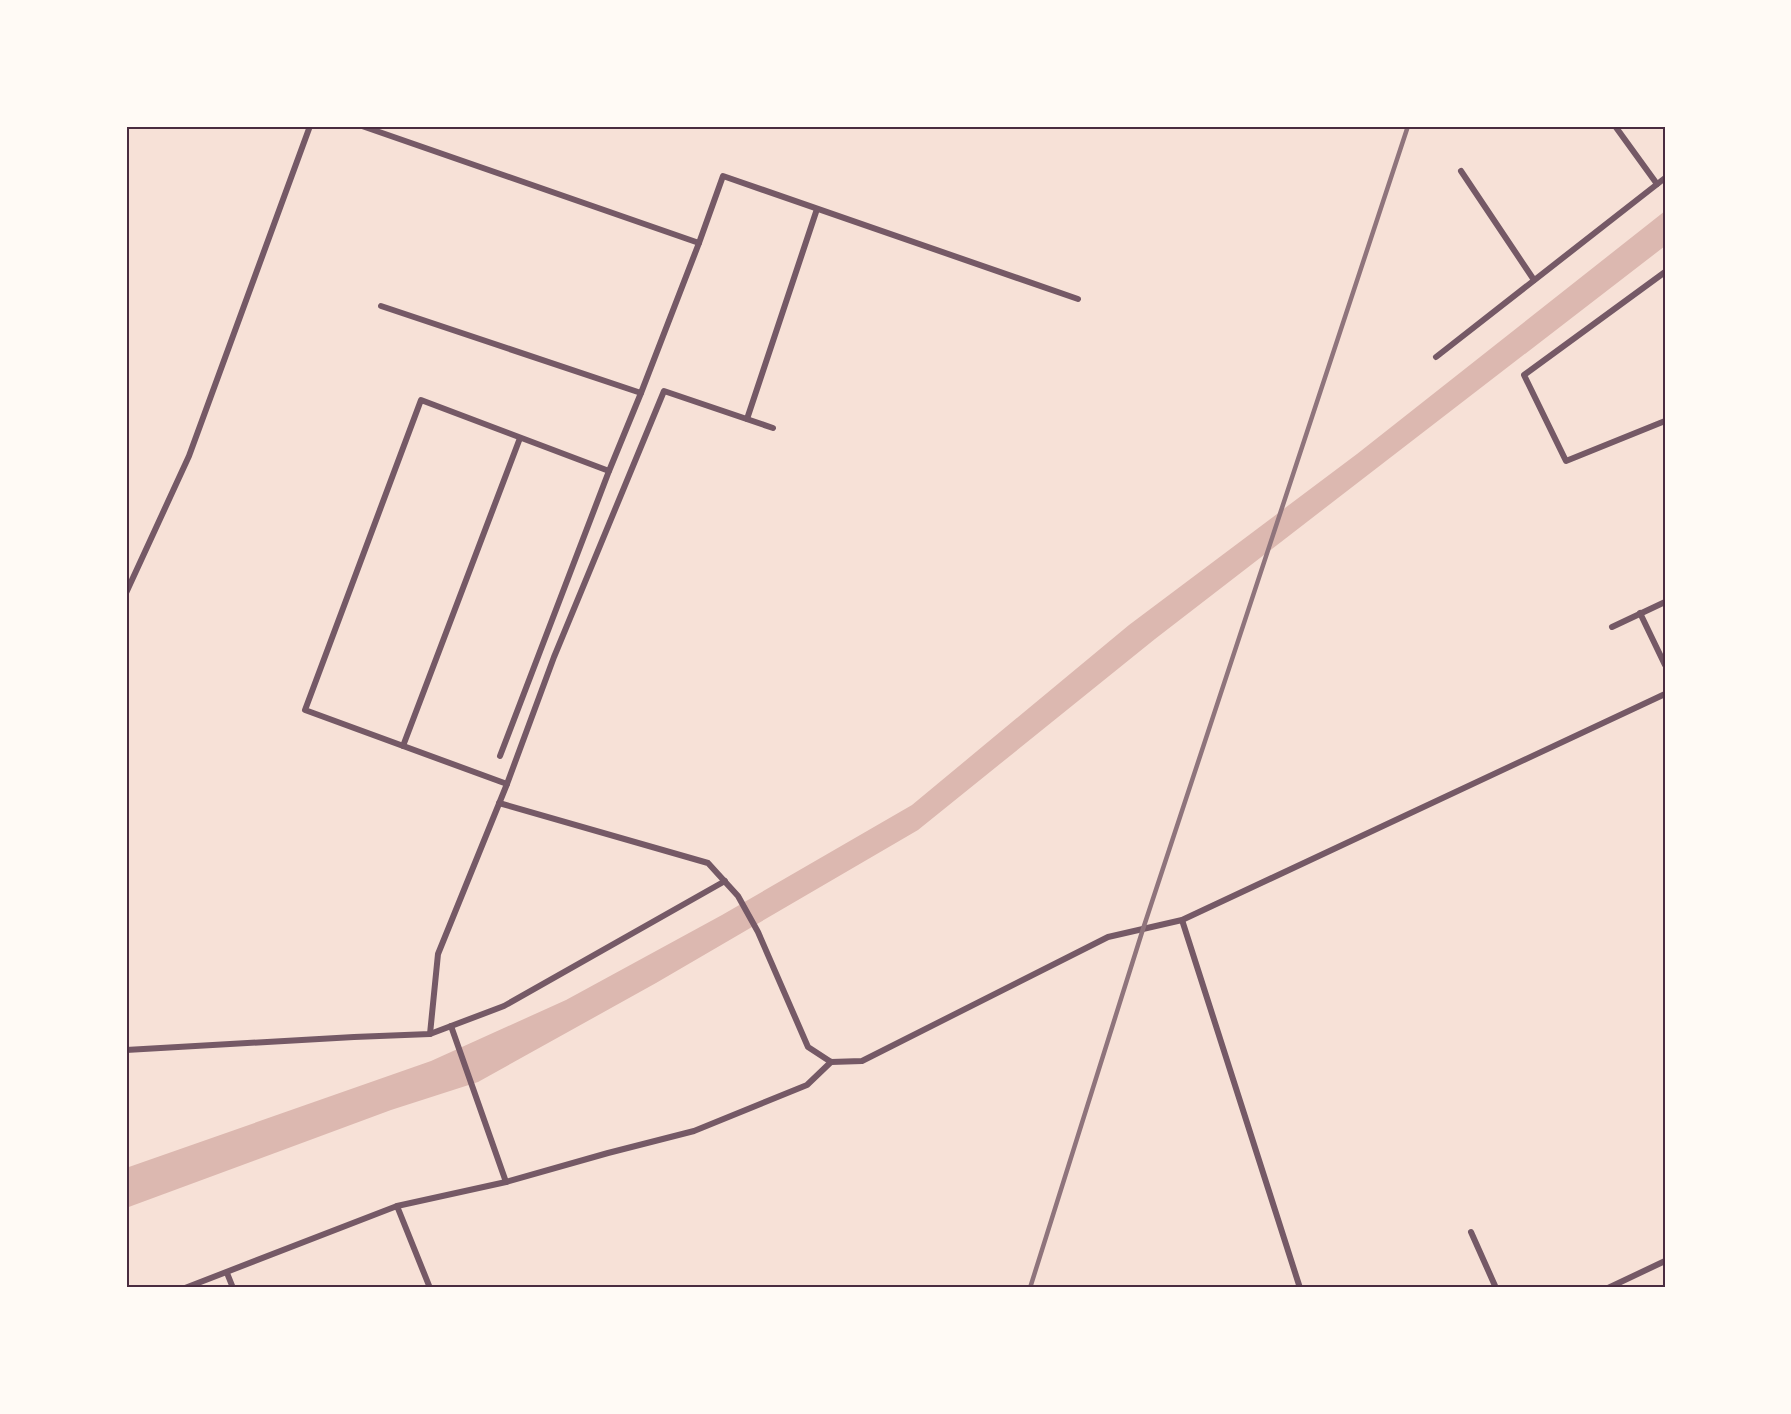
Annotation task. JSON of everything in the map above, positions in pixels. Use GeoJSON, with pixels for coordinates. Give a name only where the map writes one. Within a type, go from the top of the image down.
{"type":"FeatureCollection","features":[{"type":"Feature","properties":{"kind":"street"},"geometry":{"type":"LineString","coordinates":[[126,593],[189,456],[310,126]]}},
{"type":"Feature","properties":{"kind":"street"},"geometry":{"type":"LineString","coordinates":[[362,126],[699,243]]}},
{"type":"Feature","properties":{"kind":"street"},"geometry":{"type":"LineString","coordinates":[[1616,126],[1657,184]]}},
{"type":"Feature","properties":{"kind":"street"},"geometry":{"type":"LineString","coordinates":[[1461,171],[1534,280]]}},
{"type":"Feature","properties":{"kind":"street"},"geometry":{"type":"LineString","coordinates":[[500,756],[723,176],[1078,299]]}},
{"type":"Feature","properties":{"kind":"street"},"geometry":{"type":"LineString","coordinates":[[1437,357],[1665,178]]}},
{"type":"Feature","properties":{"kind":"street"},"geometry":{"type":"LineString","coordinates":[[747,419],[817,209]]}},
{"type":"Feature","properties":{"kind":"street"},"geometry":{"type":"LineString","coordinates":[[1665,272],[1524,375],[1566,461],[1665,421]]}},
{"type":"Feature","properties":{"kind":"street"},"geometry":{"type":"LineString","coordinates":[[381,306],[641,393]]}},
{"type":"Feature","properties":{"kind":"street"},"geometry":{"type":"LineString","coordinates":[[430,1034],[438,954],[507,784],[554,657],[664,392],[773,428]]}},
{"type":"Feature","properties":{"kind":"street"},"geometry":{"type":"LineString","coordinates":[[507,784],[305,710],[421,400],[609,471]]}},
{"type":"Feature","properties":{"kind":"street"},"geometry":{"type":"LineString","coordinates":[[403,746],[520,438]]}},
{"type":"Feature","properties":{"kind":"street"},"geometry":{"type":"LineString","coordinates":[[1612,627],[1665,602]]}},
{"type":"Feature","properties":{"kind":"street"},"geometry":{"type":"LineString","coordinates":[[1640,613],[1665,665]]}},
{"type":"Feature","properties":{"kind":"street"},"geometry":{"type":"LineString","coordinates":[[499,803],[708,863],[738,896],[758,932],[808,1047],[831,1062],[862,1061],[1108,938],[1182,920],[1665,694]]}},
{"type":"Feature","properties":{"kind":"street"},"geometry":{"type":"LineString","coordinates":[[126,1050],[354,1036],[430,1034],[504,1006],[725,881]]}},
{"type":"Feature","properties":{"kind":"street"},"geometry":{"type":"LineString","coordinates":[[1182,920],[1300,1288]]}},
{"type":"Feature","properties":{"kind":"street"},"geometry":{"type":"LineString","coordinates":[[452,1026],[506,1182]]}},
{"type":"Feature","properties":{"kind":"street"},"geometry":{"type":"LineString","coordinates":[[185,1288],[397,1206],[506,1182],[694,1131],[807,1085],[831,1062]]}},
{"type":"Feature","properties":{"kind":"street"},"geometry":{"type":"LineString","coordinates":[[397,1206],[430,1288]]}},
{"type":"Feature","properties":{"kind":"street"},"geometry":{"type":"LineString","coordinates":[[1471,1232],[1496,1288]]}},
{"type":"Feature","properties":{"kind":"street"},"geometry":{"type":"LineString","coordinates":[[1608,1288],[1665,1261]]}},
{"type":"Feature","properties":{"kind":"street"},"geometry":{"type":"LineString","coordinates":[[227,1273],[233,1288]]}},
{"type":"Feature","properties":{"kind":"shaded area"},"geometry":{"type":"Polygon","coordinates":[[[1665,211],[1665,246],[1155,639],[918,830],[656,983],[478,1082],[391,1110],[126,1208],[126,1168],[431,1061],[566,1000],[722,915],[912,805],[1129,625],[1357,454],[1665,211]]]}},
{"type":"Feature","properties":{"kind":"railway"},"geometry":{"type":"LineString","coordinates":[[1030,1288],[1143,929],[1408,126]]}}]}
